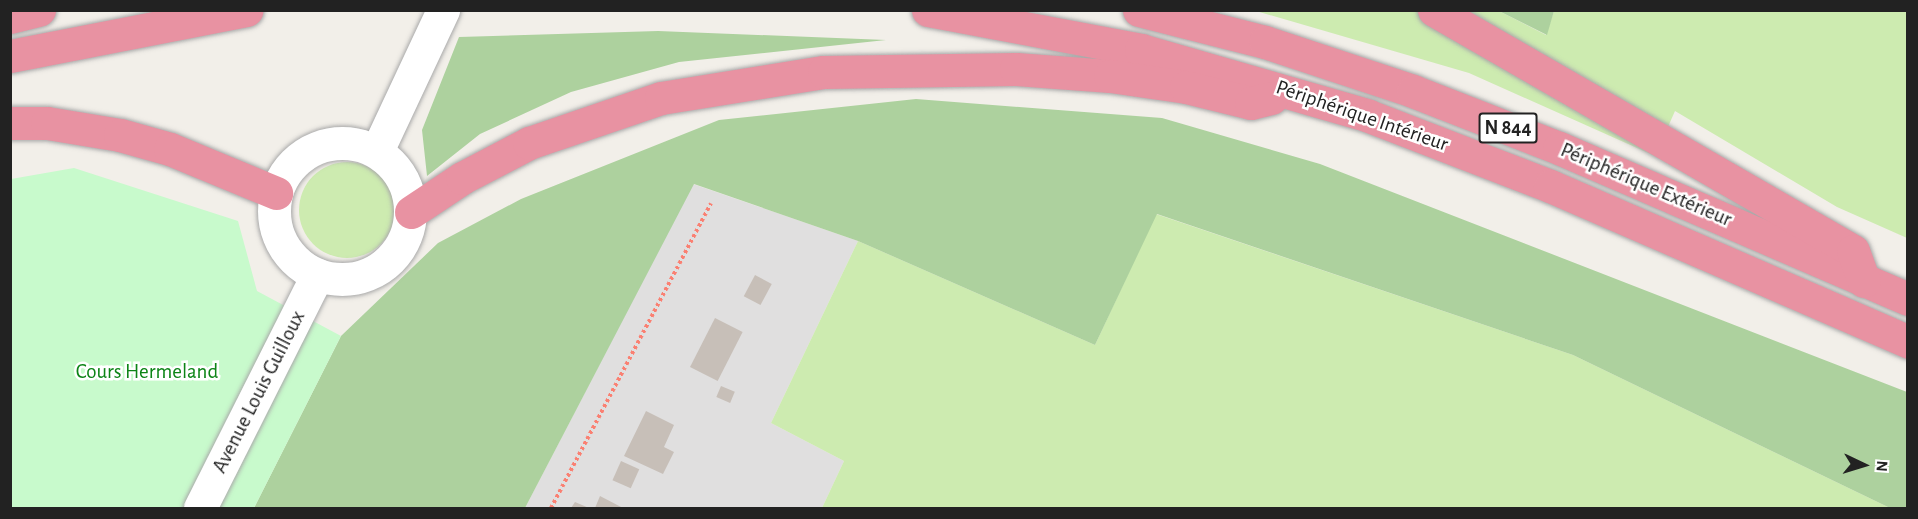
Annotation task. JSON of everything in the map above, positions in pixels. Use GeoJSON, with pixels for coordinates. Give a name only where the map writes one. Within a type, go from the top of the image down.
{"type":"FeatureCollection","features":[{"type":"Feature","properties":{"kind":"highway"},"geometry":{"type":"LineString","coordinates":[[10,17],[39,10]]}},
{"type":"Feature","properties":{"kind":"highway"},"geometry":{"type":"LineString","coordinates":[[10,56],[247,10]]}},
{"type":"Feature","properties":{"kind":"highway","name":"Périphérique Intérieur"},"geometry":{"type":"LineString","coordinates":[[928,10],[1141,50],[1294,92],[1479,156],[1908,342]]}},
{"type":"Feature","properties":{"kind":"highway","name":"Périphérique Extérieur"},"geometry":{"type":"LineString","coordinates":[[1139,10],[1265,42],[1413,91],[1579,156],[1908,299]]}},
{"type":"Feature","properties":{"kind":"highway"},"geometry":{"type":"LineString","coordinates":[[1434,10],[1853,251],[1864,281]]}},
{"type":"Feature","properties":{"kind":"highway"},"geometry":{"type":"LineString","coordinates":[[411,212],[462,178],[529,143],[661,98],[760,80],[824,72],[901,68],[1016,69],[1121,78],[1251,103],[1294,92]]}},
{"type":"Feature","properties":{"kind":"highway"},"geometry":{"type":"LineString","coordinates":[[10,123],[47,123],[120,135],[170,149],[276,193]]}},
{"type":"Feature","properties":{"kind":"street"},"geometry":{"type":"LineString","coordinates":[[377,151],[443,10]]}},
{"type":"Feature","properties":{"kind":"street"},"geometry":{"type":"LineString","coordinates":[[336,142],[357,144],[377,151],[402,177],[411,212],[401,248],[388,262],[355,279],[317,275],[300,265],[277,233],[276,193],[285,174],[298,158],[316,148],[336,142]]}},
{"type":"Feature","properties":{"kind":"street","name":"Avenue Louis Guilloux"},"geometry":{"type":"LineString","coordinates":[[200,508],[317,275]]}},
{"type":"Feature","properties":{"kind":"path"},"geometry":{"type":"LineString","coordinates":[[551,508],[711,203]]}},
{"type":"Feature","properties":{"kind":"shaded area"},"geometry":{"type":"Polygon","coordinates":[[[693,184],[858,241],[771,423],[844,461],[822,508],[525,508],[693,184]]]}},
{"type":"Feature","properties":{"kind":"green space"},"geometry":{"type":"Polygon","coordinates":[[[1554,10],[1547,35],[1499,11],[1554,10]]]}},
{"type":"Feature","properties":{"kind":"green space"},"geometry":{"type":"Polygon","coordinates":[[[1256,11],[1499,11],[1546,35],[1554,11],[1907,11],[1907,238],[1837,207],[1675,111],[1655,156],[1469,73],[1256,11]]]}},
{"type":"Feature","properties":{"kind":"green space"},"geometry":{"type":"Polygon","coordinates":[[[658,31],[886,40],[679,62],[571,92],[480,134],[427,176],[422,130],[459,37],[658,31]]]}},
{"type":"Feature","properties":{"kind":"green space"},"geometry":{"type":"Polygon","coordinates":[[[916,99],[1162,118],[1320,164],[1907,392],[1907,508],[1890,508],[1573,355],[1157,214],[1095,345],[858,241],[694,184],[525,508],[254,508],[341,336],[438,243],[521,199],[719,120],[916,99]]]}},
{"type":"Feature","properties":{"kind":"green space"},"geometry":{"type":"Polygon","coordinates":[[[347,162],[365,165],[381,176],[392,192],[395,210],[392,228],[381,244],[365,255],[347,258],[329,255],[313,244],[302,228],[299,210],[302,192],[313,176],[329,165],[347,162]]]}},
{"type":"Feature","properties":{"kind":"green space","name":"Cours Hermeland"},"geometry":{"type":"Polygon","coordinates":[[[74,168],[238,221],[257,291],[341,336],[254,508],[11,508],[11,179],[74,168]]]}},
{"type":"Feature","properties":{"kind":"green space"},"geometry":{"type":"Polygon","coordinates":[[[1156,214],[1573,355],[1890,508],[822,508],[844,461],[771,423],[858,241],[1095,345],[1156,214]]]}},
{"type":"Feature","properties":{"kind":"building"},"geometry":{"type":"Polygon","coordinates":[[[755,275],[772,284],[761,305],[744,296],[755,275]]]}},
{"type":"Feature","properties":{"kind":"building"},"geometry":{"type":"Polygon","coordinates":[[[715,318],[743,332],[718,381],[690,367],[715,318]]]}},
{"type":"Feature","properties":{"kind":"building"},"geometry":{"type":"Polygon","coordinates":[[[721,386],[735,392],[730,403],[716,397],[721,386]]]}},
{"type":"Feature","properties":{"kind":"building"},"geometry":{"type":"Polygon","coordinates":[[[646,411],[674,425],[664,447],[674,452],[663,474],[624,456],[646,411]]]}},
{"type":"Feature","properties":{"kind":"building"},"geometry":{"type":"Polygon","coordinates":[[[621,461],[639,469],[631,488],[612,480],[621,461]]]}},
{"type":"Feature","properties":{"kind":"building"},"geometry":{"type":"Polygon","coordinates":[[[600,496],[623,508],[595,508],[600,496]]]}},
{"type":"Feature","properties":{"kind":"building"},"geometry":{"type":"Polygon","coordinates":[[[575,502],[589,508],[571,508],[575,502]]]}}]}
